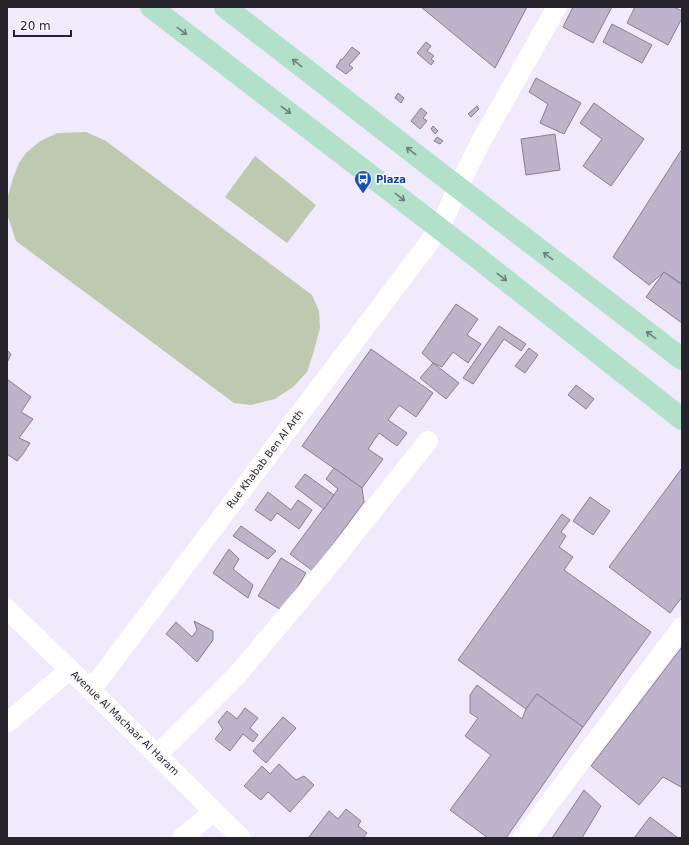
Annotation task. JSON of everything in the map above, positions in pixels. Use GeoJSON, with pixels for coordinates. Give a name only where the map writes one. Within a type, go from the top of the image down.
{"type":"FeatureCollection","features":[{"type":"Feature","properties":{"kind":"main road"},"geometry":{"type":"LineString","coordinates":[[151,7],[440,228],[682,419]]}},
{"type":"Feature","properties":{"kind":"main road"},"geometry":{"type":"LineString","coordinates":[[225,7],[682,359]]}},
{"type":"Feature","properties":{"kind":"street","name":"Rue Khabab Ben Al Arth"},"geometry":{"type":"LineString","coordinates":[[91,690],[440,228],[458,187],[484,136],[557,7]]}},
{"type":"Feature","properties":{"kind":"street"},"geometry":{"type":"LineString","coordinates":[[157,755],[238,674],[326,569],[428,441]]}},
{"type":"Feature","properties":{"kind":"street","name":"Avenue Al Machaar Al Haram"},"geometry":{"type":"LineString","coordinates":[[7,609],[242,838]]}},
{"type":"Feature","properties":{"kind":"street"},"geometry":{"type":"LineString","coordinates":[[523,838],[682,627]]}},
{"type":"Feature","properties":{"kind":"street"},"geometry":{"type":"LineString","coordinates":[[7,723],[69,670]]}},
{"type":"Feature","properties":{"kind":"street"},"geometry":{"type":"LineString","coordinates":[[182,838],[214,811]]}},
{"type":"Feature","properties":{"kind":"green space"},"geometry":{"type":"Polygon","coordinates":[[[86,132],[106,141],[312,295],[319,311],[320,328],[307,372],[293,387],[275,399],[251,405],[234,403],[16,241],[8,217],[8,196],[19,163],[26,153],[39,142],[57,133],[86,132]]]}},
{"type":"Feature","properties":{"kind":"green space"},"geometry":{"type":"Polygon","coordinates":[[[255,156],[316,205],[287,243],[225,197],[255,156]]]}},
{"type":"Feature","properties":{"kind":"building"},"geometry":{"type":"Polygon","coordinates":[[[421,7],[527,7],[495,68],[421,7]]]}},
{"type":"Feature","properties":{"kind":"building"},"geometry":{"type":"Polygon","coordinates":[[[573,7],[612,7],[593,43],[563,27],[573,7]]]}},
{"type":"Feature","properties":{"kind":"building"},"geometry":{"type":"Polygon","coordinates":[[[635,7],[674,7],[682,11],[682,18],[668,45],[627,23],[635,7]]]}},
{"type":"Feature","properties":{"kind":"building"},"geometry":{"type":"Polygon","coordinates":[[[612,24],[652,45],[642,63],[603,42],[612,24]]]}},
{"type":"Feature","properties":{"kind":"building"},"geometry":{"type":"Polygon","coordinates":[[[426,42],[431,46],[427,51],[434,56],[431,59],[434,61],[431,65],[417,53],[426,42]]]}},
{"type":"Feature","properties":{"kind":"building"},"geometry":{"type":"Polygon","coordinates":[[[352,47],[360,53],[349,65],[353,68],[346,74],[336,67],[352,47]]]}},
{"type":"Feature","properties":{"kind":"building"},"geometry":{"type":"Polygon","coordinates":[[[536,78],[581,103],[564,134],[540,123],[548,104],[529,92],[536,78]]]}},
{"type":"Feature","properties":{"kind":"building"},"geometry":{"type":"Polygon","coordinates":[[[398,93],[404,98],[401,103],[395,98],[398,93]]]}},
{"type":"Feature","properties":{"kind":"building"},"geometry":{"type":"Polygon","coordinates":[[[594,103],[644,139],[611,186],[583,166],[602,139],[580,123],[594,103]]]}},
{"type":"Feature","properties":{"kind":"building"},"geometry":{"type":"Polygon","coordinates":[[[477,106],[479,109],[471,117],[468,114],[477,106]]]}},
{"type":"Feature","properties":{"kind":"building"},"geometry":{"type":"Polygon","coordinates":[[[421,108],[427,113],[423,118],[427,121],[420,129],[411,121],[421,108]]]}},
{"type":"Feature","properties":{"kind":"building"},"geometry":{"type":"Polygon","coordinates":[[[433,126],[438,131],[435,134],[431,129],[433,126]]]}},
{"type":"Feature","properties":{"kind":"building"},"geometry":{"type":"Polygon","coordinates":[[[555,134],[560,170],[526,175],[521,139],[555,134]]]}},
{"type":"Feature","properties":{"kind":"building"},"geometry":{"type":"Polygon","coordinates":[[[437,137],[443,141],[440,144],[434,141],[437,137]]]}},
{"type":"Feature","properties":{"kind":"building"},"geometry":{"type":"Polygon","coordinates":[[[682,149],[682,284],[664,272],[649,285],[613,257],[682,149]]]}},
{"type":"Feature","properties":{"kind":"building"},"geometry":{"type":"Polygon","coordinates":[[[664,272],[682,285],[682,323],[646,297],[664,272]]]}},
{"type":"Feature","properties":{"kind":"building"},"geometry":{"type":"Polygon","coordinates":[[[456,304],[478,319],[467,335],[481,344],[468,363],[453,352],[442,367],[433,363],[422,353],[456,304]]]}},
{"type":"Feature","properties":{"kind":"building"},"geometry":{"type":"Polygon","coordinates":[[[499,326],[526,344],[521,351],[504,339],[473,384],[463,378],[499,326]]]}},
{"type":"Feature","properties":{"kind":"building"},"geometry":{"type":"Polygon","coordinates":[[[529,348],[538,355],[525,373],[515,366],[529,348]]]}},
{"type":"Feature","properties":{"kind":"building"},"geometry":{"type":"Polygon","coordinates":[[[371,349],[433,393],[416,417],[399,405],[388,420],[407,433],[397,446],[379,433],[368,449],[383,459],[362,488],[302,446],[371,349]]]}},
{"type":"Feature","properties":{"kind":"building"},"geometry":{"type":"Polygon","coordinates":[[[7,350],[11,354],[7,363],[7,350]]]}},
{"type":"Feature","properties":{"kind":"building"},"geometry":{"type":"Polygon","coordinates":[[[433,363],[459,383],[446,399],[420,378],[433,363]]]}},
{"type":"Feature","properties":{"kind":"building"},"geometry":{"type":"Polygon","coordinates":[[[7,379],[31,397],[21,412],[33,419],[19,438],[30,443],[17,461],[7,454],[7,379]]]}},
{"type":"Feature","properties":{"kind":"building"},"geometry":{"type":"Polygon","coordinates":[[[576,385],[594,399],[586,409],[568,395],[576,385]]]}},
{"type":"Feature","properties":{"kind":"building"},"geometry":{"type":"Polygon","coordinates":[[[334,468],[362,488],[364,502],[313,571],[290,554],[338,489],[326,479],[334,468]]]}},
{"type":"Feature","properties":{"kind":"building"},"geometry":{"type":"Polygon","coordinates":[[[682,468],[682,597],[670,613],[609,567],[682,468]]]}},
{"type":"Feature","properties":{"kind":"building"},"geometry":{"type":"Polygon","coordinates":[[[305,474],[334,495],[324,509],[295,487],[305,474]]]}},
{"type":"Feature","properties":{"kind":"building"},"geometry":{"type":"Polygon","coordinates":[[[268,492],[291,510],[298,500],[312,510],[299,529],[277,513],[271,521],[255,510],[268,492]]]}},
{"type":"Feature","properties":{"kind":"building"},"geometry":{"type":"Polygon","coordinates":[[[590,497],[610,511],[593,535],[573,521],[590,497]]]}},
{"type":"Feature","properties":{"kind":"building"},"geometry":{"type":"Polygon","coordinates":[[[562,514],[570,520],[561,532],[566,536],[559,547],[573,557],[564,570],[651,632],[583,727],[537,694],[526,709],[458,660],[562,514]]]}},
{"type":"Feature","properties":{"kind":"building"},"geometry":{"type":"Polygon","coordinates":[[[241,526],[276,551],[268,559],[233,536],[241,526]]]}},
{"type":"Feature","properties":{"kind":"building"},"geometry":{"type":"Polygon","coordinates":[[[229,549],[239,559],[233,569],[253,585],[248,598],[213,573],[229,549]]]}},
{"type":"Feature","properties":{"kind":"building"},"geometry":{"type":"Polygon","coordinates":[[[281,558],[306,573],[283,611],[258,596],[281,558]]]}},
{"type":"Feature","properties":{"kind":"building"},"geometry":{"type":"Polygon","coordinates":[[[194,621],[213,631],[213,640],[197,662],[166,634],[176,622],[192,637],[197,630],[194,621]]]}},
{"type":"Feature","properties":{"kind":"building"},"geometry":{"type":"Polygon","coordinates":[[[682,647],[682,785],[681,787],[663,777],[639,805],[591,766],[682,647]]]}},
{"type":"Feature","properties":{"kind":"building"},"geometry":{"type":"Polygon","coordinates":[[[477,685],[522,719],[526,709],[537,694],[583,727],[506,838],[488,838],[450,810],[491,755],[465,736],[478,718],[470,713],[470,695],[477,685]]]}},
{"type":"Feature","properties":{"kind":"building"},"geometry":{"type":"Polygon","coordinates":[[[245,708],[258,718],[250,728],[258,735],[253,742],[243,734],[230,751],[215,739],[223,729],[218,722],[227,711],[237,719],[245,708]]]}},
{"type":"Feature","properties":{"kind":"building"},"geometry":{"type":"Polygon","coordinates":[[[283,717],[296,728],[266,763],[253,751],[283,717]]]}},
{"type":"Feature","properties":{"kind":"building"},"geometry":{"type":"Polygon","coordinates":[[[279,764],[296,780],[304,776],[314,785],[290,812],[268,792],[261,800],[244,786],[262,766],[270,774],[279,764]]]}},
{"type":"Feature","properties":{"kind":"building"},"geometry":{"type":"Polygon","coordinates":[[[584,790],[601,806],[582,838],[552,838],[584,790]]]}},
{"type":"Feature","properties":{"kind":"building"},"geometry":{"type":"Polygon","coordinates":[[[346,809],[361,821],[358,826],[367,833],[363,838],[308,838],[329,811],[338,819],[346,809]]]}},
{"type":"Feature","properties":{"kind":"building"},"geometry":{"type":"Polygon","coordinates":[[[650,817],[678,838],[634,838],[650,817]]]}},
{"type":"Feature","properties":{"kind":"place","name":"Plaza"},"geometry":{"type":"Point","coordinates":[363,194]}}]}
